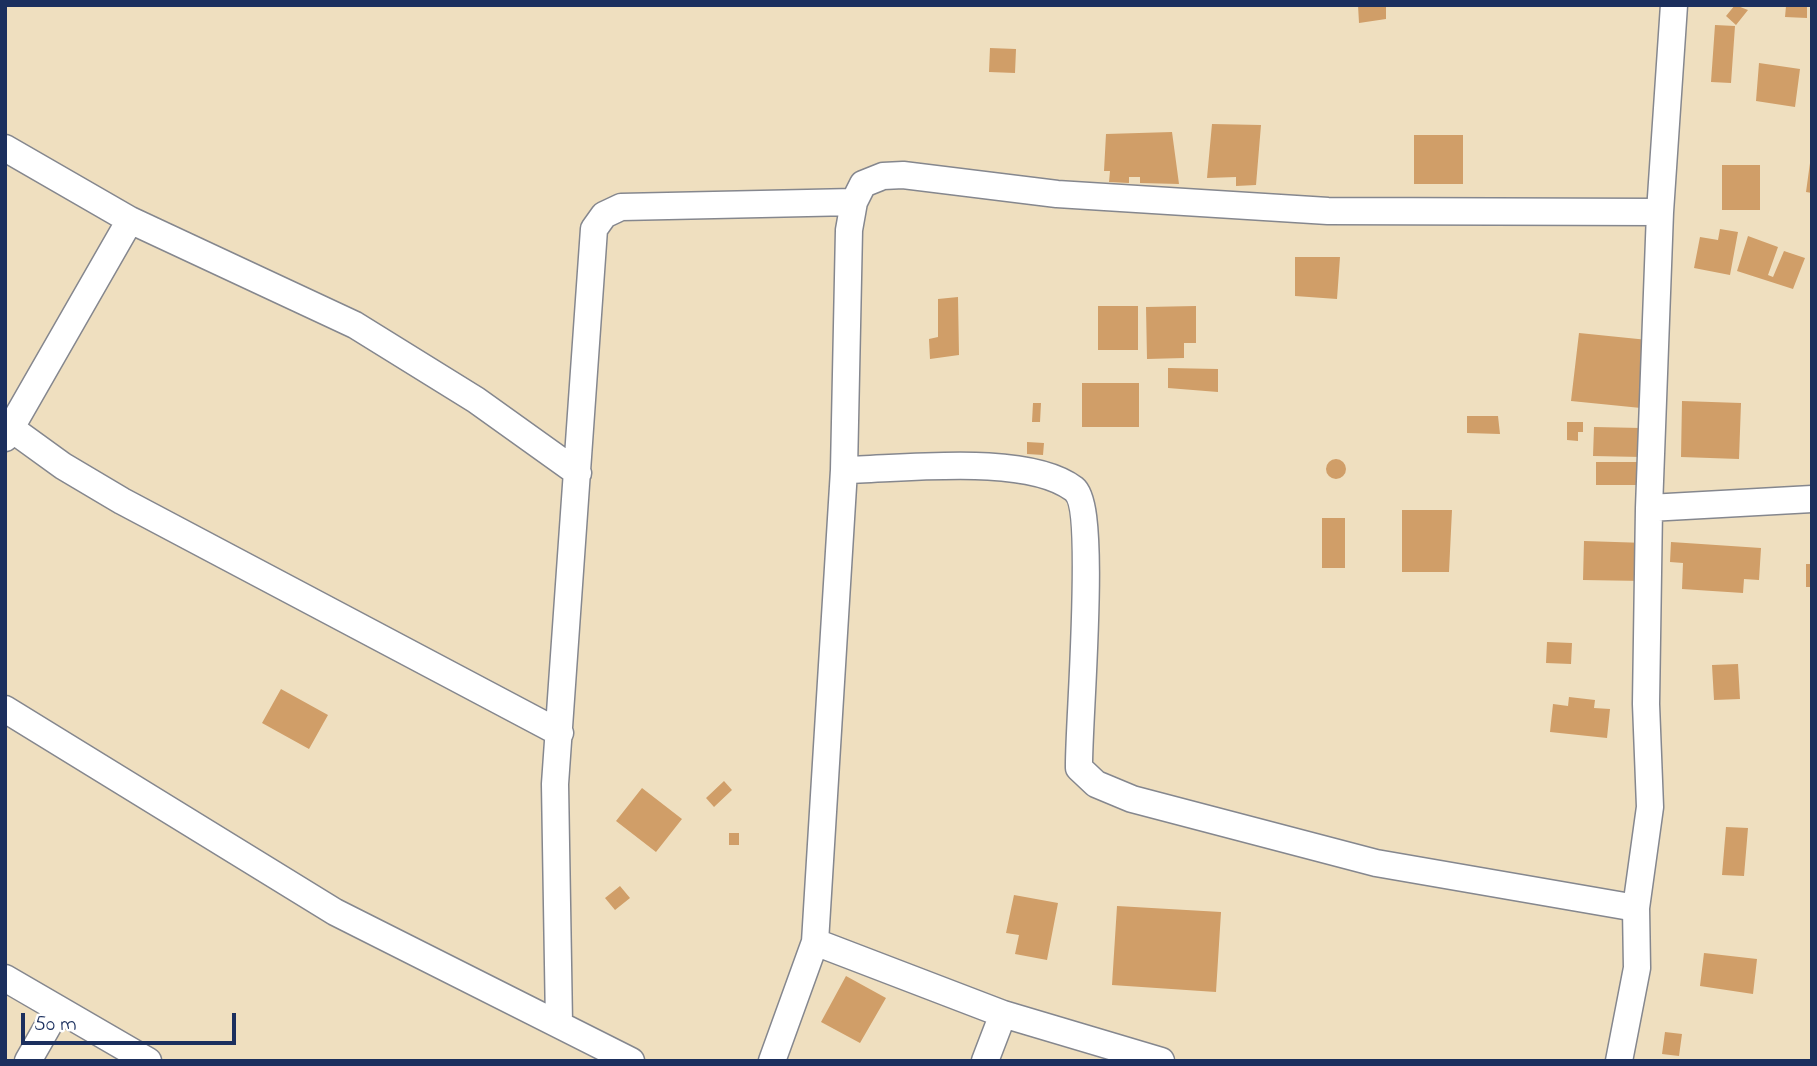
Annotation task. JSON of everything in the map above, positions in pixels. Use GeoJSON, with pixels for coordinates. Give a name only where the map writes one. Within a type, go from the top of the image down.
{"type":"FeatureCollection","features":[{"type":"Feature","properties":{"kind":"street"},"geometry":{"type":"LineString","coordinates":[[1619,1061],[1637,968],[1636,908],[1650,807],[1646,704],[1649,508],[1660,212],[1674,5]]}},
{"type":"Feature","properties":{"kind":"street"},"geometry":{"type":"LineString","coordinates":[[5,148],[130,220],[355,325],[487,407],[578,473]]}},
{"type":"Feature","properties":{"kind":"street"},"geometry":{"type":"LineString","coordinates":[[772,1061],[816,942],[844,470],[849,230],[854,202],[863,184],[884,176],[903,175],[1057,194],[1328,211],[1660,212]]}},
{"type":"Feature","properties":{"kind":"street"},"geometry":{"type":"LineString","coordinates":[[559,1024],[555,784],[594,229],[604,215],[621,207],[637,205],[854,202]]}},
{"type":"Feature","properties":{"kind":"street"},"geometry":{"type":"LineString","coordinates":[[130,220],[7,430],[122,501],[560,733]]}},
{"type":"Feature","properties":{"kind":"street"},"geometry":{"type":"LineString","coordinates":[[844,470],[998,466],[1053,477],[1076,491],[1084,509],[1087,552],[1079,768],[1096,784],[1132,799],[1376,863],[1636,908]]}},
{"type":"Feature","properties":{"kind":"street"},"geometry":{"type":"LineString","coordinates":[[1649,508],[1812,499]]}},
{"type":"Feature","properties":{"kind":"street"},"geometry":{"type":"LineString","coordinates":[[5,709],[335,912],[631,1061]]}},
{"type":"Feature","properties":{"kind":"street"},"geometry":{"type":"LineString","coordinates":[[816,942],[1003,1014],[1161,1061]]}},
{"type":"Feature","properties":{"kind":"street"},"geometry":{"type":"LineString","coordinates":[[5,978],[148,1061]]}},
{"type":"Feature","properties":{"kind":"street"},"geometry":{"type":"LineString","coordinates":[[28,1061],[57,1010]]}},
{"type":"Feature","properties":{"kind":"street"},"geometry":{"type":"LineString","coordinates":[[985,1061],[1003,1014]]}},
{"type":"Feature","properties":{"kind":"building"},"geometry":{"type":"Polygon","coordinates":[[[1358,5],[1386,5],[1386,19],[1359,23],[1358,5]]]}},
{"type":"Feature","properties":{"kind":"building"},"geometry":{"type":"Polygon","coordinates":[[[1735,5],[1748,10],[1736,25],[1726,16],[1735,5]]]}},
{"type":"Feature","properties":{"kind":"building"},"geometry":{"type":"Polygon","coordinates":[[[1786,6],[1807,6],[1807,18],[1785,17],[1786,6]]]}},
{"type":"Feature","properties":{"kind":"building"},"geometry":{"type":"Polygon","coordinates":[[[1715,25],[1735,26],[1731,83],[1711,82],[1715,25]]]}},
{"type":"Feature","properties":{"kind":"building"},"geometry":{"type":"Polygon","coordinates":[[[990,48],[1016,49],[1015,73],[989,72],[990,48]]]}},
{"type":"Feature","properties":{"kind":"building"},"geometry":{"type":"Polygon","coordinates":[[[1759,63],[1800,69],[1795,107],[1756,101],[1759,63]]]}},
{"type":"Feature","properties":{"kind":"building"},"geometry":{"type":"Polygon","coordinates":[[[1212,124],[1261,125],[1256,185],[1236,186],[1236,177],[1207,178],[1212,124]]]}},
{"type":"Feature","properties":{"kind":"building"},"geometry":{"type":"Polygon","coordinates":[[[1172,132],[1179,184],[1140,183],[1140,177],[1129,177],[1129,183],[1109,182],[1110,171],[1104,171],[1106,134],[1172,132]]]}},
{"type":"Feature","properties":{"kind":"building"},"geometry":{"type":"Polygon","coordinates":[[[1414,135],[1463,135],[1463,184],[1414,184],[1414,135]]]}},
{"type":"Feature","properties":{"kind":"building"},"geometry":{"type":"Polygon","coordinates":[[[1812,163],[1812,193],[1806,192],[1812,163]]]}},
{"type":"Feature","properties":{"kind":"building"},"geometry":{"type":"Polygon","coordinates":[[[1722,165],[1760,165],[1760,210],[1722,210],[1722,165]]]}},
{"type":"Feature","properties":{"kind":"building"},"geometry":{"type":"Polygon","coordinates":[[[1720,229],[1738,232],[1730,275],[1694,268],[1700,237],[1718,240],[1720,229]]]}},
{"type":"Feature","properties":{"kind":"building"},"geometry":{"type":"Polygon","coordinates":[[[1748,236],[1778,247],[1768,275],[1773,277],[1784,251],[1805,258],[1793,289],[1737,271],[1748,236]]]}},
{"type":"Feature","properties":{"kind":"building"},"geometry":{"type":"Polygon","coordinates":[[[1295,257],[1340,257],[1337,299],[1295,296],[1295,257]]]}},
{"type":"Feature","properties":{"kind":"building"},"geometry":{"type":"Polygon","coordinates":[[[958,297],[959,355],[930,359],[929,339],[938,337],[938,299],[958,297]]]}},
{"type":"Feature","properties":{"kind":"building"},"geometry":{"type":"Polygon","coordinates":[[[1098,306],[1138,306],[1138,350],[1098,350],[1098,306]]]}},
{"type":"Feature","properties":{"kind":"building"},"geometry":{"type":"Polygon","coordinates":[[[1196,306],[1196,343],[1184,343],[1184,358],[1147,359],[1146,307],[1196,306]]]}},
{"type":"Feature","properties":{"kind":"building"},"geometry":{"type":"Polygon","coordinates":[[[1579,333],[1648,340],[1641,408],[1571,401],[1579,333]]]}},
{"type":"Feature","properties":{"kind":"building"},"geometry":{"type":"Polygon","coordinates":[[[1168,368],[1218,369],[1218,392],[1168,388],[1168,368]]]}},
{"type":"Feature","properties":{"kind":"building"},"geometry":{"type":"Polygon","coordinates":[[[1082,383],[1139,383],[1139,427],[1082,427],[1082,383]]]}},
{"type":"Feature","properties":{"kind":"building"},"geometry":{"type":"Polygon","coordinates":[[[1682,401],[1741,403],[1739,459],[1681,457],[1682,401]]]}},
{"type":"Feature","properties":{"kind":"building"},"geometry":{"type":"Polygon","coordinates":[[[1033,403],[1041,403],[1040,422],[1032,422],[1033,403]]]}},
{"type":"Feature","properties":{"kind":"building"},"geometry":{"type":"Polygon","coordinates":[[[1467,416],[1498,416],[1500,434],[1467,433],[1467,416]]]}},
{"type":"Feature","properties":{"kind":"building"},"geometry":{"type":"Polygon","coordinates":[[[1567,422],[1583,422],[1583,432],[1578,432],[1578,441],[1567,440],[1567,422]]]}},
{"type":"Feature","properties":{"kind":"building"},"geometry":{"type":"Polygon","coordinates":[[[1594,427],[1641,428],[1641,457],[1593,456],[1594,427]]]}},
{"type":"Feature","properties":{"kind":"building"},"geometry":{"type":"Polygon","coordinates":[[[1027,442],[1044,443],[1043,455],[1027,454],[1027,442]]]}},
{"type":"Feature","properties":{"kind":"building"},"geometry":{"type":"Polygon","coordinates":[[[1336,459],[1343,462],[1346,469],[1343,476],[1336,479],[1329,476],[1326,469],[1329,462],[1336,459]]]}},
{"type":"Feature","properties":{"kind":"building"},"geometry":{"type":"Polygon","coordinates":[[[1596,462],[1640,462],[1640,485],[1596,485],[1596,462]]]}},
{"type":"Feature","properties":{"kind":"building"},"geometry":{"type":"Polygon","coordinates":[[[1402,510],[1452,510],[1449,572],[1402,572],[1402,510]]]}},
{"type":"Feature","properties":{"kind":"building"},"geometry":{"type":"Polygon","coordinates":[[[1322,518],[1345,518],[1345,568],[1322,568],[1322,518]]]}},
{"type":"Feature","properties":{"kind":"building"},"geometry":{"type":"Polygon","coordinates":[[[1584,541],[1646,543],[1645,581],[1583,580],[1584,541]]]}},
{"type":"Feature","properties":{"kind":"building"},"geometry":{"type":"Polygon","coordinates":[[[1671,542],[1761,548],[1759,580],[1744,579],[1743,593],[1682,589],[1683,563],[1670,562],[1671,542]]]}},
{"type":"Feature","properties":{"kind":"building"},"geometry":{"type":"Polygon","coordinates":[[[1806,564],[1812,564],[1812,587],[1806,587],[1806,564]]]}},
{"type":"Feature","properties":{"kind":"building"},"geometry":{"type":"Polygon","coordinates":[[[1547,642],[1572,643],[1571,664],[1546,663],[1547,642]]]}},
{"type":"Feature","properties":{"kind":"building"},"geometry":{"type":"Polygon","coordinates":[[[1738,664],[1740,699],[1714,700],[1712,665],[1738,664]]]}},
{"type":"Feature","properties":{"kind":"building"},"geometry":{"type":"Polygon","coordinates":[[[281,689],[328,715],[309,749],[262,723],[281,689]]]}},
{"type":"Feature","properties":{"kind":"building"},"geometry":{"type":"Polygon","coordinates":[[[1569,697],[1595,700],[1594,708],[1610,709],[1607,738],[1550,732],[1553,704],[1568,706],[1569,697]]]}},
{"type":"Feature","properties":{"kind":"building"},"geometry":{"type":"Polygon","coordinates":[[[724,781],[732,790],[714,807],[706,798],[724,781]]]}},
{"type":"Feature","properties":{"kind":"building"},"geometry":{"type":"Polygon","coordinates":[[[642,788],[682,819],[656,852],[616,821],[642,788]]]}},
{"type":"Feature","properties":{"kind":"building"},"geometry":{"type":"Polygon","coordinates":[[[1726,827],[1748,828],[1744,876],[1722,875],[1726,827]]]}},
{"type":"Feature","properties":{"kind":"building"},"geometry":{"type":"Polygon","coordinates":[[[729,833],[739,833],[739,845],[729,845],[729,833]]]}},
{"type":"Feature","properties":{"kind":"building"},"geometry":{"type":"Polygon","coordinates":[[[620,886],[630,898],[615,910],[605,898],[620,886]]]}},
{"type":"Feature","properties":{"kind":"building"},"geometry":{"type":"Polygon","coordinates":[[[1014,895],[1058,903],[1047,960],[1015,954],[1019,935],[1006,933],[1014,895]]]}},
{"type":"Feature","properties":{"kind":"building"},"geometry":{"type":"Polygon","coordinates":[[[1117,906],[1221,912],[1216,992],[1112,985],[1117,906]]]}},
{"type":"Feature","properties":{"kind":"building"},"geometry":{"type":"Polygon","coordinates":[[[1704,953],[1757,959],[1753,994],[1700,986],[1704,953]]]}},
{"type":"Feature","properties":{"kind":"building"},"geometry":{"type":"Polygon","coordinates":[[[846,976],[886,998],[860,1043],[821,1022],[846,976]]]}},
{"type":"Feature","properties":{"kind":"building"},"geometry":{"type":"Polygon","coordinates":[[[1665,1032],[1682,1034],[1679,1056],[1662,1054],[1665,1032]]]}}]}
